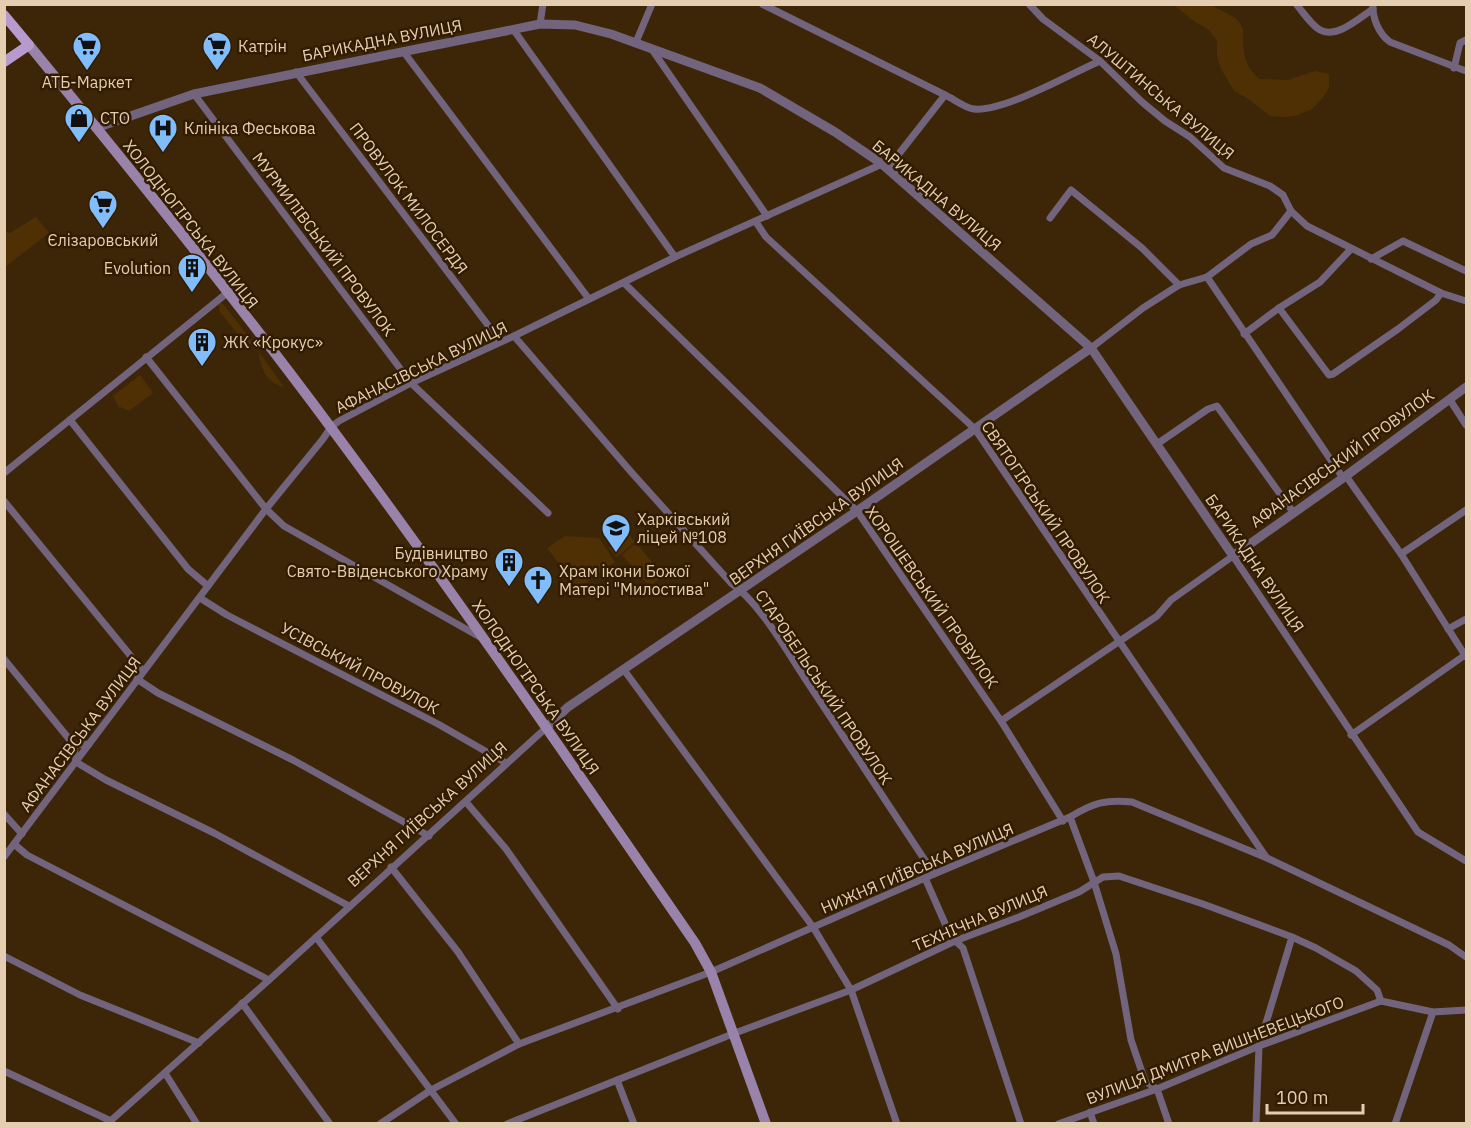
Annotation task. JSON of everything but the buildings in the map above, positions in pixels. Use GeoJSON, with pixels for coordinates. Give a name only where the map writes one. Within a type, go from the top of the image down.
{"type":"FeatureCollection","features":[{"type":"Feature","properties":{"kind":"main road","name":"ХОЛОДНОГІРСЬКА ВУЛИЦЯ"},"geometry":{"type":"LineString","coordinates":[[4,15],[227,293],[331,427],[486,640],[695,943],[711,972],[735,1033],[766,1124]]}},
{"type":"Feature","properties":{"kind":"main road"},"geometry":{"type":"LineString","coordinates":[[4,63],[28,45]]}},
{"type":"Feature","properties":{"kind":"street"},"geometry":{"type":"LineString","coordinates":[[540,24],[543,4]]}},
{"type":"Feature","properties":{"kind":"street"},"geometry":{"type":"LineString","coordinates":[[636,42],[652,4]]}},
{"type":"Feature","properties":{"kind":"street"},"geometry":{"type":"LineString","coordinates":[[762,4],[972,109],[987,108],[1013,101],[1100,61]]}},
{"type":"Feature","properties":{"kind":"street","name":"АЛУШТИНСЬКА ВУЛИЦЯ"},"geometry":{"type":"LineString","coordinates":[[1029,4],[1043,18],[1100,61],[1165,121],[1190,137],[1224,168],[1270,186],[1283,195],[1291,211],[1307,226],[1441,292],[1467,301]]}},
{"type":"Feature","properties":{"kind":"street"},"geometry":{"type":"LineString","coordinates":[[1296,4],[1318,29],[1328,33],[1338,31],[1373,7],[1383,36],[1390,42],[1467,71]]}},
{"type":"Feature","properties":{"kind":"street","name":"БАРИКАДНА ВУЛИЦЯ"},"geometry":{"type":"LineString","coordinates":[[96,128],[194,94],[540,24],[575,25],[611,34],[760,88],[835,132],[885,166],[1092,348],[1418,832],[1467,861]]}},
{"type":"Feature","properties":{"kind":"street"},"geometry":{"type":"LineString","coordinates":[[513,29],[675,257]]}},
{"type":"Feature","properties":{"kind":"street"},"geometry":{"type":"LineString","coordinates":[[1454,68],[1460,43],[1467,40]]}},
{"type":"Feature","properties":{"kind":"street"},"geometry":{"type":"LineString","coordinates":[[651,47],[767,216]]}},
{"type":"Feature","properties":{"kind":"street"},"geometry":{"type":"LineString","coordinates":[[403,51],[590,299]]}},
{"type":"Feature","properties":{"kind":"street","name":"ПРОВУЛОК МИЛОСЕРДЯ"},"geometry":{"type":"LineString","coordinates":[[296,72],[500,341]]}},
{"type":"Feature","properties":{"kind":"street","name":"МУРМИЛІВСЬКИЙ ПРОВУЛОК"},"geometry":{"type":"LineString","coordinates":[[194,94],[411,382],[548,513]]}},
{"type":"Feature","properties":{"kind":"street","name":"АФАНАСІВСЬКА ВУЛИЦЯ"},"geometry":{"type":"LineString","coordinates":[[4,857],[266,509],[331,427],[346,416],[411,382],[514,336],[675,257],[885,166],[945,95]]}},
{"type":"Feature","properties":{"kind":"street"},"geometry":{"type":"LineString","coordinates":[[1050,218],[1071,190],[1142,248],[1179,285]]}},
{"type":"Feature","properties":{"kind":"street","name":"ВЕРХНЯ ГИЇВСЬКА ВУЛИЦЯ"},"geometry":{"type":"LineString","coordinates":[[109,1122],[269,980],[391,867],[429,836],[568,707],[742,590],[1092,348],[1143,308],[1179,285],[1207,277],[1251,244],[1272,235],[1291,211]]}},
{"type":"Feature","properties":{"kind":"street","name":"СВЯТОГІРСЬКИЙ ПРОВУЛОК"},"geometry":{"type":"LineString","coordinates":[[756,222],[766,237],[975,429],[1267,858]]}},
{"type":"Feature","properties":{"kind":"street"},"geometry":{"type":"LineString","coordinates":[[1371,259],[1403,241],[1467,271]]}},
{"type":"Feature","properties":{"kind":"street"},"geometry":{"type":"LineString","coordinates":[[1244,334],[1320,282],[1351,249]]}},
{"type":"Feature","properties":{"kind":"street"},"geometry":{"type":"LineString","coordinates":[[1207,277],[1244,334],[1401,554],[1466,656],[1351,735]]}},
{"type":"Feature","properties":{"kind":"street","name":"ХОРОШЕВСЬКИЙ ПРОВУЛОК"},"geometry":{"type":"LineString","coordinates":[[624,283],[857,511],[1066,819],[1094,882],[1116,954],[1131,1040],[1145,1080]]}},
{"type":"Feature","properties":{"kind":"street"},"geometry":{"type":"LineString","coordinates":[[1279,308],[1329,375],[1398,329],[1436,300],[1441,292]]}},
{"type":"Feature","properties":{"kind":"street"},"geometry":{"type":"LineString","coordinates":[[4,473],[227,293]]}},
{"type":"Feature","properties":{"kind":"street","name":"СТАРОБЕЛЬСЬКИЙ ПРОВУЛОК"},"geometry":{"type":"LineString","coordinates":[[514,336],[632,473],[731,583],[742,590],[778,638],[934,874]]}},
{"type":"Feature","properties":{"kind":"street"},"geometry":{"type":"LineString","coordinates":[[146,357],[266,509],[284,526],[486,640]]}},
{"type":"Feature","properties":{"kind":"street","name":"АФАНАСІВСЬКИЙ ПРОВУЛОК"},"geometry":{"type":"LineString","coordinates":[[1001,721],[1156,616],[1171,600],[1467,387]]}},
{"type":"Feature","properties":{"kind":"street"},"geometry":{"type":"LineString","coordinates":[[1450,400],[1467,425]]}},
{"type":"Feature","properties":{"kind":"street"},"geometry":{"type":"LineString","coordinates":[[1157,444],[1208,409],[1217,406],[1293,512]]}},
{"type":"Feature","properties":{"kind":"street"},"geometry":{"type":"LineString","coordinates":[[70,420],[188,569],[208,586]]}},
{"type":"Feature","properties":{"kind":"street"},"geometry":{"type":"LineString","coordinates":[[4,501],[143,671]]}},
{"type":"Feature","properties":{"kind":"street"},"geometry":{"type":"LineString","coordinates":[[1401,554],[1467,510]]}},
{"type":"Feature","properties":{"kind":"street","name":"УСІВСЬКИЙ ПРОВУЛОК"},"geometry":{"type":"LineString","coordinates":[[200,598],[227,615],[438,724],[506,763]]}},
{"type":"Feature","properties":{"kind":"street"},"geometry":{"type":"LineString","coordinates":[[1448,628],[1467,619]]}},
{"type":"Feature","properties":{"kind":"street"},"geometry":{"type":"LineString","coordinates":[[4,659],[74,745],[76,762],[349,906]]}},
{"type":"Feature","properties":{"kind":"street"},"geometry":{"type":"LineString","coordinates":[[624,670],[813,927],[851,990],[897,1124]]}},
{"type":"Feature","properties":{"kind":"street"},"geometry":{"type":"LineString","coordinates":[[138,679],[158,693],[293,760],[429,836]]}},
{"type":"Feature","properties":{"kind":"street"},"geometry":{"type":"LineString","coordinates":[[74,745],[89,744]]}},
{"type":"Feature","properties":{"kind":"street","name":"НИЖНЯ ГИЇВСЬКА ВУЛИЦЯ"},"geometry":{"type":"LineString","coordinates":[[380,1124],[431,1090],[519,1044],[618,1009],[711,972],[1066,819],[1086,807],[1110,800],[1132,802],[1267,858],[1449,945],[1467,957]]}},
{"type":"Feature","properties":{"kind":"street"},"geometry":{"type":"LineString","coordinates":[[466,802],[512,858],[618,1009]]}},
{"type":"Feature","properties":{"kind":"street"},"geometry":{"type":"LineString","coordinates":[[4,814],[22,834]]}},
{"type":"Feature","properties":{"kind":"street"},"geometry":{"type":"LineString","coordinates":[[14,844],[27,855],[269,980]]}},
{"type":"Feature","properties":{"kind":"street"},"geometry":{"type":"LineString","coordinates":[[391,867],[458,952],[519,1044]]}},
{"type":"Feature","properties":{"kind":"street","name":"ТЕХНІЧНА ВУЛИЦЯ"},"geometry":{"type":"LineString","coordinates":[[507,1124],[735,1033],[851,990],[955,941],[1079,891],[1103,877],[1119,876],[1292,937],[1356,971],[1377,990],[1381,1000]]}},
{"type":"Feature","properties":{"kind":"street"},"geometry":{"type":"LineString","coordinates":[[926,878],[951,937],[963,948],[1021,1124]]}},
{"type":"Feature","properties":{"kind":"street"},"geometry":{"type":"LineString","coordinates":[[316,937],[456,1124]]}},
{"type":"Feature","properties":{"kind":"street"},"geometry":{"type":"LineString","coordinates":[[1256,1124],[1259,1046],[1292,937]]}},
{"type":"Feature","properties":{"kind":"street"},"geometry":{"type":"LineString","coordinates":[[4,956],[80,995],[199,1043]]}},
{"type":"Feature","properties":{"kind":"street"},"geometry":{"type":"LineString","coordinates":[[1381,1000],[1433,1012],[1467,1010]]}},
{"type":"Feature","properties":{"kind":"street","name":"ВУЛИЦЯ ДМИТРА ВИШНЕВЕЦЬКОГО"},"geometry":{"type":"LineString","coordinates":[[1058,1124],[1157,1089],[1259,1046],[1381,1000]]}},
{"type":"Feature","properties":{"kind":"street"},"geometry":{"type":"LineString","coordinates":[[242,1003],[330,1124]]}},
{"type":"Feature","properties":{"kind":"street"},"geometry":{"type":"LineString","coordinates":[[1395,1124],[1433,1012]]}},
{"type":"Feature","properties":{"kind":"street"},"geometry":{"type":"LineString","coordinates":[[4,1071],[109,1122]]}},
{"type":"Feature","properties":{"kind":"street"},"geometry":{"type":"LineString","coordinates":[[165,1073],[197,1124]]}},
{"type":"Feature","properties":{"kind":"street"},"geometry":{"type":"LineString","coordinates":[[617,1080],[634,1124]]}},
{"type":"Feature","properties":{"kind":"street"},"geometry":{"type":"LineString","coordinates":[[1141,1095],[1145,1080],[1157,1089],[1169,1124]]}},
{"type":"Feature","properties":{"kind":"street"},"geometry":{"type":"LineString","coordinates":[[1090,1112],[1094,1124]]}},
{"type":"Feature","properties":{"kind":"shaded area"},"geometry":{"type":"Polygon","coordinates":[[[1174,5],[1212,5],[1237,19],[1243,29],[1245,58],[1252,71],[1260,79],[1288,80],[1315,71],[1329,74],[1329,88],[1312,109],[1298,115],[1270,116],[1234,91],[1221,69],[1217,56],[1217,41],[1208,29],[1174,5]]]}},
{"type":"Feature","properties":{"kind":"shaded area"},"geometry":{"type":"Polygon","coordinates":[[[36,217],[49,233],[5,267],[5,232],[10,233],[36,217]]]}},
{"type":"Feature","properties":{"kind":"shaded area"},"geometry":{"type":"Polygon","coordinates":[[[220,302],[251,340],[250,345],[244,342],[220,312],[218,304],[220,302]]]}},
{"type":"Feature","properties":{"kind":"shaded area"},"geometry":{"type":"Polygon","coordinates":[[[259,352],[284,387],[269,379],[261,364],[259,352]]]}},
{"type":"Feature","properties":{"kind":"shaded area"},"geometry":{"type":"Polygon","coordinates":[[[140,375],[153,393],[129,411],[118,406],[113,396],[140,375]]]}},
{"type":"Feature","properties":{"kind":"shaded area"},"geometry":{"type":"Polygon","coordinates":[[[627,532],[635,542],[617,557],[609,548],[627,532]]]}},
{"type":"Feature","properties":{"kind":"shaded area"},"geometry":{"type":"Polygon","coordinates":[[[565,536],[599,538],[615,562],[578,588],[547,548],[565,536]]]}},
{"type":"Feature","properties":{"kind":"shaded area"},"geometry":{"type":"Polygon","coordinates":[[[636,543],[663,575],[650,587],[622,555],[636,543]]]}},
{"type":"Feature","properties":{"kind":"place","name":"АТБ-Маркет"},"geometry":{"type":"Point","coordinates":[87,72]}},
{"type":"Feature","properties":{"kind":"place","name":"Катрін"},"geometry":{"type":"Point","coordinates":[217,72]}},
{"type":"Feature","properties":{"kind":"place","name":"СТО"},"geometry":{"type":"Point","coordinates":[79,144]}},
{"type":"Feature","properties":{"kind":"place","name":"Клініка Феськова"},"geometry":{"type":"Point","coordinates":[163,154]}},
{"type":"Feature","properties":{"kind":"place","name":"Єлізаровський"},"geometry":{"type":"Point","coordinates":[103,230]}},
{"type":"Feature","properties":{"kind":"place","name":"Evolution"},"geometry":{"type":"Point","coordinates":[192,294]}},
{"type":"Feature","properties":{"kind":"place","name":"ЖК «Крокус»"},"geometry":{"type":"Point","coordinates":[202,368]}},
{"type":"Feature","properties":{"kind":"place","name":"Харківський ліцей №108"},"geometry":{"type":"Point","coordinates":[616,554]}},
{"type":"Feature","properties":{"kind":"place","name":"Будівництво Свято-Ввіденського Храму"},"geometry":{"type":"Point","coordinates":[509,588]}},
{"type":"Feature","properties":{"kind":"place","name":"Храм ікони Божої Матері \"Милостива\""},"geometry":{"type":"Point","coordinates":[538,606]}}]}
